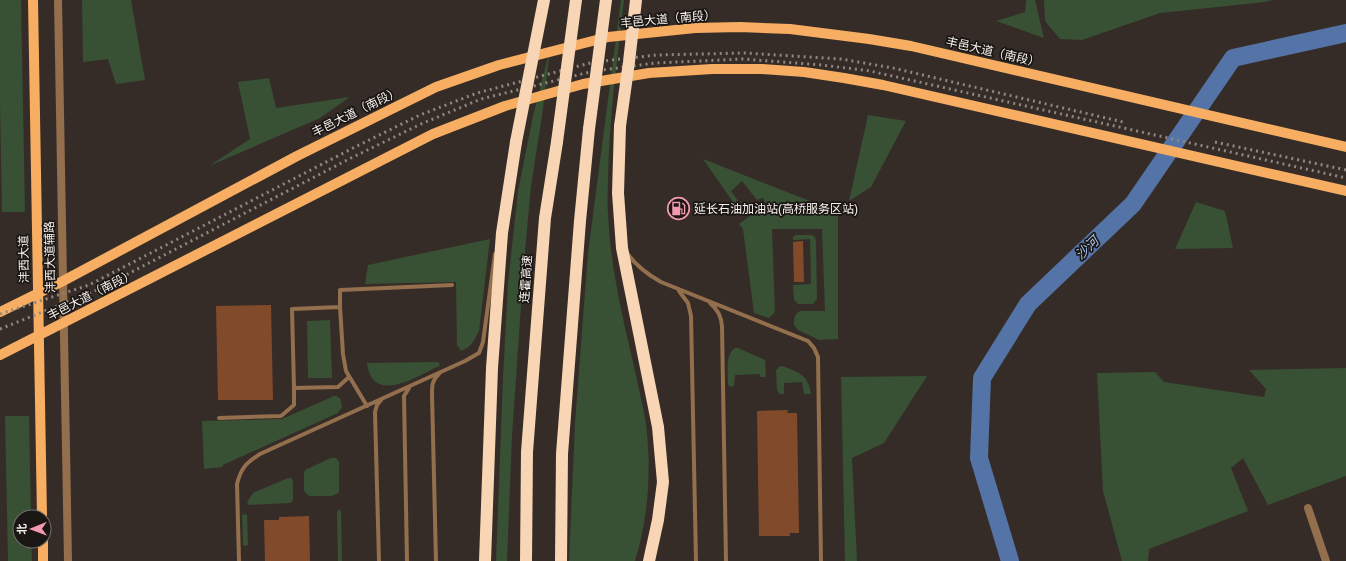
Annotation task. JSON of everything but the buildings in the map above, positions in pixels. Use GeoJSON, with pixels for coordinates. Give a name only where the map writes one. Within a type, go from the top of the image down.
{"type":"FeatureCollection","features":[{"type":"Feature","properties":{"kind":"highway"},"geometry":{"type":"LineString","coordinates":[[485,561],[492,368],[502,233],[516,142],[544,0]]}},
{"type":"Feature","properties":{"kind":"highway","name":"连霍高速"},"geometry":{"type":"LineString","coordinates":[[526,561],[527,452],[545,218],[576,0]]}},
{"type":"Feature","properties":{"kind":"highway"},"geometry":{"type":"LineString","coordinates":[[561,561],[562,454],[580,221],[589,129],[606,0]]}},
{"type":"Feature","properties":{"kind":"highway"},"geometry":{"type":"LineString","coordinates":[[636,0],[620,126],[618,193],[624,256],[658,427],[663,482],[658,520],[649,561]]}},
{"type":"Feature","properties":{"kind":"main road","name":"沣西大道"},"geometry":{"type":"LineString","coordinates":[[33,0],[42,509]]}},
{"type":"Feature","properties":{"kind":"main road","name":"丰邑大道（南段）"},"geometry":{"type":"LineString","coordinates":[[0,312],[38,294],[298,156],[436,87],[499,65],[608,37],[694,28],[740,27],[790,30],[869,39],[911,46],[1346,147]]}},
{"type":"Feature","properties":{"kind":"main road","name":"丰邑大道（南段）"},"geometry":{"type":"LineString","coordinates":[[0,355],[433,134],[505,106],[583,84],[650,73],[712,69],[762,69],[804,72],[844,78],[883,85],[1012,114],[1346,191]]}},
{"type":"Feature","properties":{"kind":"main road"},"geometry":{"type":"LineString","coordinates":[[43,549],[43,561]]}},
{"type":"Feature","properties":{"kind":"street","name":"沣西大道辅路"},"geometry":{"type":"LineString","coordinates":[[58,0],[68,561]]}},
{"type":"Feature","properties":{"kind":"street"},"geometry":{"type":"LineString","coordinates":[[1308,508],[1326,561]]}},
{"type":"Feature","properties":{"kind":"lane"},"geometry":{"type":"LineString","coordinates":[[496,243],[499,228],[506,211]]}},
{"type":"Feature","properties":{"kind":"lane"},"geometry":{"type":"LineString","coordinates":[[621,236],[627,253],[645,273],[679,290],[808,342],[814,348],[818,357],[821,561]]}},
{"type":"Feature","properties":{"kind":"lane"},"geometry":{"type":"LineString","coordinates":[[239,561],[238,484],[240,474],[244,467],[250,460],[260,454],[442,372],[479,353],[483,342],[495,251]]}},
{"type":"Feature","properties":{"kind":"lane"},"geometry":{"type":"LineString","coordinates":[[367,406],[346,371],[343,354],[340,290],[452,286]]}},
{"type":"Feature","properties":{"kind":"lane"},"geometry":{"type":"LineString","coordinates":[[679,290],[688,303],[691,316],[696,561]]}},
{"type":"Feature","properties":{"kind":"lane"},"geometry":{"type":"LineString","coordinates":[[708,301],[716,308],[721,317],[722,326],[726,561]]}},
{"type":"Feature","properties":{"kind":"lane"},"geometry":{"type":"LineString","coordinates":[[219,418],[281,416],[294,405],[292,309],[340,307]]}},
{"type":"Feature","properties":{"kind":"lane"},"geometry":{"type":"LineString","coordinates":[[436,561],[432,384],[435,377],[442,372]]}},
{"type":"Feature","properties":{"kind":"lane"},"geometry":{"type":"LineString","coordinates":[[294,388],[338,387],[349,377]]}},
{"type":"Feature","properties":{"kind":"lane"},"geometry":{"type":"LineString","coordinates":[[407,561],[404,396],[407,390],[413,385]]}},
{"type":"Feature","properties":{"kind":"lane"},"geometry":{"type":"LineString","coordinates":[[379,561],[376,412],[377,405],[383,398]]}},
{"type":"Feature","properties":{"kind":"green space"},"geometry":{"type":"Polygon","coordinates":[[[0,0],[21,0],[25,212],[2,212],[0,0]]]}},
{"type":"Feature","properties":{"kind":"green space"},"geometry":{"type":"Polygon","coordinates":[[[82,0],[131,0],[145,80],[116,84],[108,59],[83,62],[82,0]]]}},
{"type":"Feature","properties":{"kind":"green space"},"geometry":{"type":"Polygon","coordinates":[[[621,0],[624,0],[616,68],[609,158],[609,233],[614,273],[646,425],[649,465],[646,513],[635,561],[569,561],[575,423],[588,253],[621,0]]]}},
{"type":"Feature","properties":{"kind":"green space"},"geometry":{"type":"Polygon","coordinates":[[[1026,0],[1035,0],[1044,38],[996,21],[1025,12],[1026,0]]]}},
{"type":"Feature","properties":{"kind":"green space"},"geometry":{"type":"Polygon","coordinates":[[[1044,0],[1272,0],[1160,13],[1082,40],[1060,39],[1045,21],[1044,0]]]}},
{"type":"Feature","properties":{"kind":"green space"},"geometry":{"type":"Polygon","coordinates":[[[550,49],[542,116],[531,186],[524,262],[512,436],[507,561],[496,561],[508,283],[518,191],[533,116],[550,49]]]}},
{"type":"Feature","properties":{"kind":"green space"},"geometry":{"type":"Polygon","coordinates":[[[269,78],[276,108],[350,97],[320,118],[209,166],[250,139],[238,82],[269,78]]]}},
{"type":"Feature","properties":{"kind":"green space"},"geometry":{"type":"Polygon","coordinates":[[[868,115],[906,121],[871,187],[849,201],[868,115]]]}},
{"type":"Feature","properties":{"kind":"green space"},"geometry":{"type":"Polygon","coordinates":[[[703,159],[838,212],[838,339],[819,340],[798,330],[794,325],[795,315],[800,311],[825,311],[822,229],[772,229],[775,312],[769,318],[754,313],[743,229],[739,224],[766,204],[763,198],[757,200],[742,181],[731,191],[744,209],[734,216],[727,208],[733,202],[703,159]]]}},
{"type":"Feature","properties":{"kind":"green space"},"geometry":{"type":"Polygon","coordinates":[[[1196,202],[1225,211],[1233,248],[1175,249],[1196,202]]]}},
{"type":"Feature","properties":{"kind":"green space"},"geometry":{"type":"Polygon","coordinates":[[[796,235],[811,235],[815,237],[817,299],[813,304],[798,304],[794,300],[793,285],[811,284],[810,239],[793,240],[793,237],[796,235]]]}},
{"type":"Feature","properties":{"kind":"green space"},"geometry":{"type":"Polygon","coordinates":[[[490,239],[479,331],[474,340],[464,350],[461,351],[457,345],[456,282],[365,284],[368,265],[490,239]]]}},
{"type":"Feature","properties":{"kind":"green space"},"geometry":{"type":"Polygon","coordinates":[[[330,320],[332,378],[308,378],[307,321],[330,320]]]}},
{"type":"Feature","properties":{"kind":"green space"},"geometry":{"type":"Polygon","coordinates":[[[735,348],[765,360],[766,377],[760,377],[760,374],[735,375],[734,386],[729,386],[728,359],[735,348]]]}},
{"type":"Feature","properties":{"kind":"green space"},"geometry":{"type":"Polygon","coordinates":[[[438,362],[440,365],[439,366],[420,376],[397,384],[386,385],[377,383],[371,376],[367,363],[438,362]]]}},
{"type":"Feature","properties":{"kind":"green space"},"geometry":{"type":"Polygon","coordinates":[[[783,366],[805,378],[810,387],[811,394],[804,394],[802,382],[784,383],[784,394],[780,394],[777,390],[776,370],[783,366]]]}},
{"type":"Feature","properties":{"kind":"green space"},"geometry":{"type":"Polygon","coordinates":[[[1346,368],[1346,476],[1268,505],[1243,458],[1231,468],[1248,511],[1149,549],[1148,561],[1122,561],[1103,491],[1097,373],[1155,372],[1164,382],[1264,397],[1266,389],[1249,370],[1346,368]]]}},
{"type":"Feature","properties":{"kind":"green space"},"geometry":{"type":"Polygon","coordinates":[[[927,376],[884,443],[852,458],[857,561],[845,561],[841,377],[927,376]]]}},
{"type":"Feature","properties":{"kind":"green space"},"geometry":{"type":"Polygon","coordinates":[[[334,396],[338,397],[341,401],[342,407],[338,413],[223,465],[222,467],[204,469],[202,421],[282,419],[334,396]]]}},
{"type":"Feature","properties":{"kind":"green space"},"geometry":{"type":"Polygon","coordinates":[[[5,416],[29,416],[31,509],[12,509],[12,549],[31,549],[32,561],[8,561],[5,416]]]}},
{"type":"Feature","properties":{"kind":"green space"},"geometry":{"type":"Polygon","coordinates":[[[331,458],[336,458],[339,462],[339,493],[331,496],[309,496],[304,491],[305,470],[331,458]]]}},
{"type":"Feature","properties":{"kind":"green space"},"geometry":{"type":"Polygon","coordinates":[[[291,478],[293,481],[292,502],[249,505],[247,502],[253,493],[291,478]]]}},
{"type":"Feature","properties":{"kind":"green space"},"geometry":{"type":"Polygon","coordinates":[[[339,509],[341,512],[342,561],[338,561],[337,512],[339,509]]]}},
{"type":"Feature","properties":{"kind":"green space"},"geometry":{"type":"Polygon","coordinates":[[[242,515],[247,515],[248,545],[245,546],[243,545],[242,515]]]}},
{"type":"Feature","properties":{"kind":"waterway","name":"沙河"},"geometry":{"type":"LineString","coordinates":[[1010,561],[979,458],[982,378],[1028,304],[1133,204],[1233,58],[1346,33]]}},
{"type":"Feature","properties":{"kind":"railway"},"geometry":{"type":"LineString","coordinates":[[0,314],[89,285],[357,146],[420,115],[477,93],[594,62],[657,55],[744,53],[841,59],[893,68],[1123,122]]}},
{"type":"Feature","properties":{"kind":"railway"},"geometry":{"type":"LineString","coordinates":[[0,329],[97,290],[351,158],[421,124],[481,99],[594,71],[656,63],[743,59],[822,65],[870,71],[1346,178]]}},
{"type":"Feature","properties":{"kind":"railway"},"geometry":{"type":"LineString","coordinates":[[1215,142],[1346,170]]}},
{"type":"Feature","properties":{"kind":"place","name":"延长石油加油站(高桥服务区站)"},"geometry":{"type":"Point","coordinates":[678,209]}}]}
